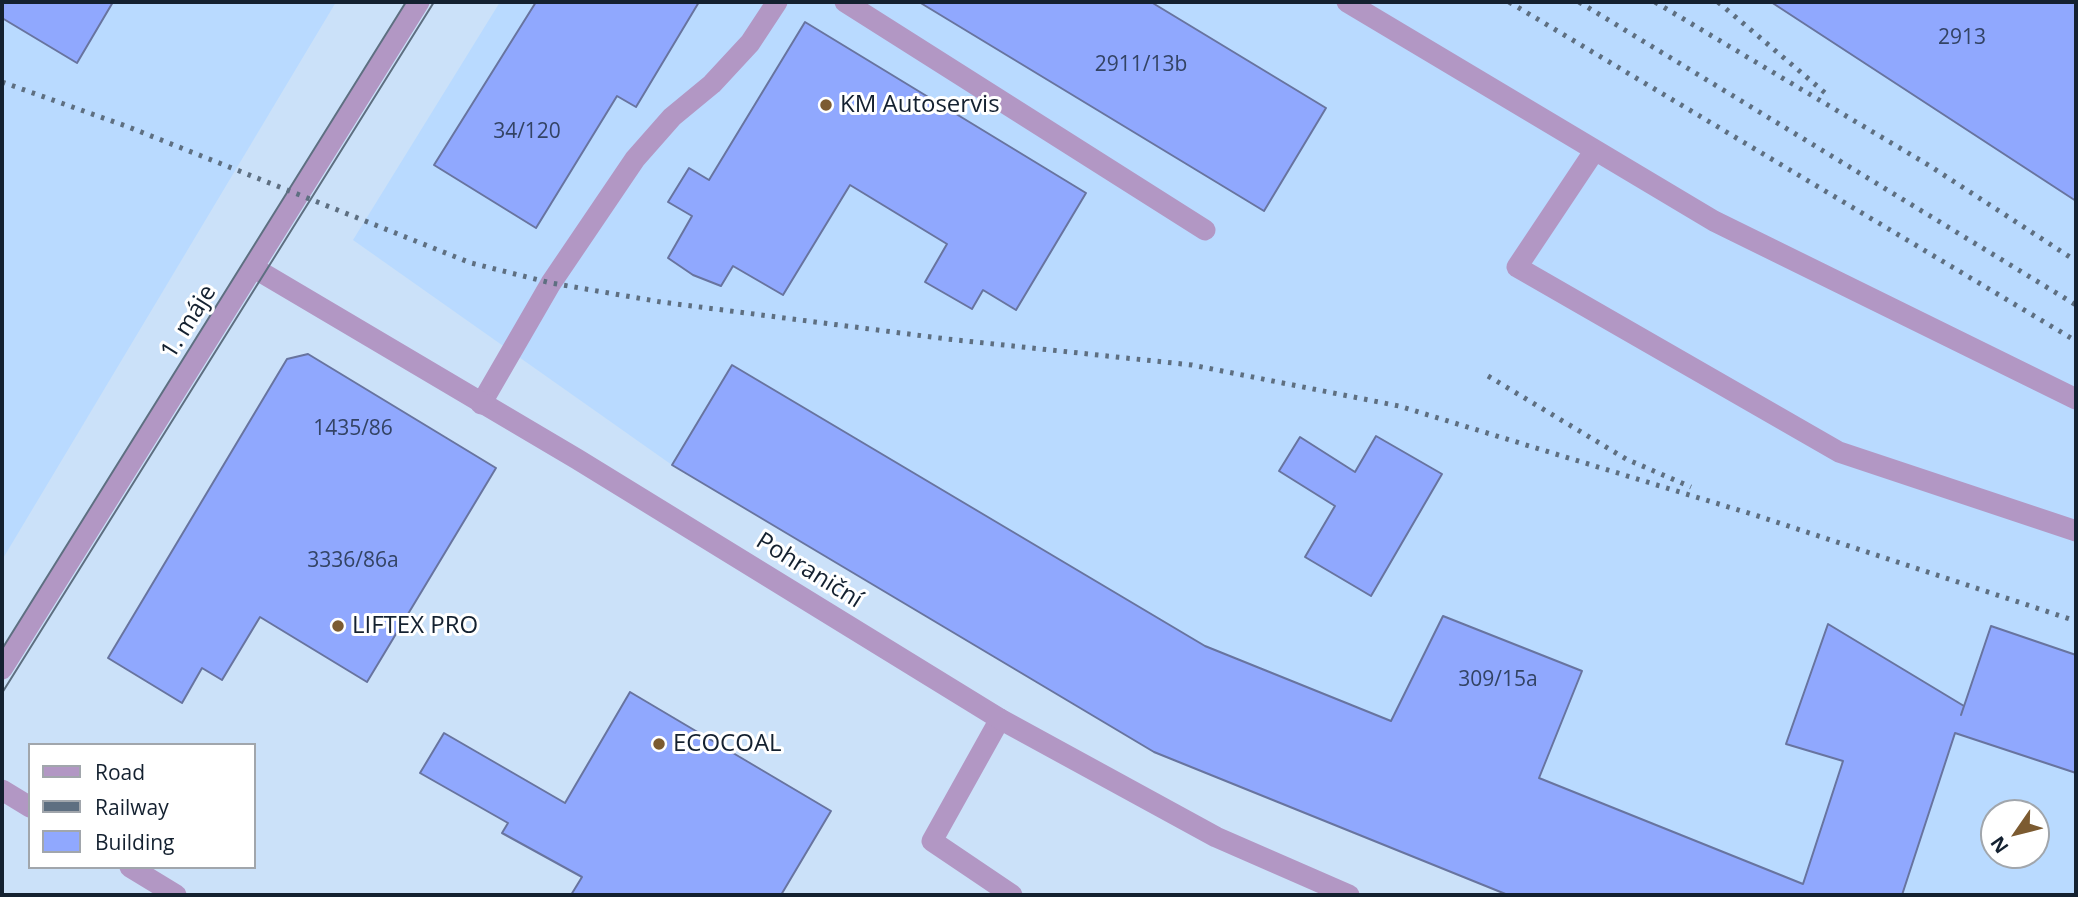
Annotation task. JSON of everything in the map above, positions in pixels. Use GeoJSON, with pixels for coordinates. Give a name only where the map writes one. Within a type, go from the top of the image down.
{"type":"FeatureCollection","features":[{"type":"Feature","properties":{"kind":"street","name":"1. máje"},"geometry":{"type":"LineString","coordinates":[[2,669],[419,2]]}},
{"type":"Feature","properties":{"kind":"street"},"geometry":{"type":"LineString","coordinates":[[481,404],[551,283],[635,159],[673,117],[712,84],[740,54],[777,2]]}},
{"type":"Feature","properties":{"kind":"street"},"geometry":{"type":"LineString","coordinates":[[845,2],[1205,230]]}},
{"type":"Feature","properties":{"kind":"street"},"geometry":{"type":"LineString","coordinates":[[1347,2],[1714,221],[2076,399]]}},
{"type":"Feature","properties":{"kind":"street"},"geometry":{"type":"LineString","coordinates":[[1595,150],[1517,267],[1839,452],[2076,531]]}},
{"type":"Feature","properties":{"kind":"street","name":"Pohraniční"},"geometry":{"type":"LineString","coordinates":[[254,268],[1000,719],[1216,837],[1349,895]]}},
{"type":"Feature","properties":{"kind":"street"},"geometry":{"type":"LineString","coordinates":[[1000,719],[932,841],[1012,895]]}},
{"type":"Feature","properties":{"kind":"street"},"geometry":{"type":"LineString","coordinates":[[2,790],[28,806]]}},
{"type":"Feature","properties":{"kind":"street"},"geometry":{"type":"LineString","coordinates":[[133,869],[176,895]]}},
{"type":"Feature","properties":{"kind":"shaded area"},"geometry":{"type":"Polygon","coordinates":[[[2,2],[336,2],[2,560],[2,2]]]}},
{"type":"Feature","properties":{"kind":"shaded area"},"geometry":{"type":"Polygon","coordinates":[[[500,2],[2076,2],[2076,895],[1508,895],[1145,747],[672,465],[353,240],[500,2]]]}},
{"type":"Feature","properties":{"kind":"building"},"geometry":{"type":"Polygon","coordinates":[[[2,2],[113,2],[77,63],[2,18],[2,2]]]}},
{"type":"Feature","properties":{"kind":"building"},"geometry":{"type":"Polygon","coordinates":[[[536,2],[699,2],[636,107],[617,96],[536,228],[434,165],[536,2]]]}},
{"type":"Feature","properties":{"kind":"building"},"geometry":{"type":"Polygon","coordinates":[[[919,2],[1151,2],[1326,108],[1264,211],[919,2]]]}},
{"type":"Feature","properties":{"kind":"building"},"geometry":{"type":"Polygon","coordinates":[[[1771,2],[2076,2],[2076,201],[1771,2]]]}},
{"type":"Feature","properties":{"kind":"building"},"geometry":{"type":"Polygon","coordinates":[[[805,22],[1086,193],[1016,310],[983,290],[972,309],[925,282],[947,244],[850,185],[783,295],[733,266],[721,286],[693,275],[668,258],[692,216],[668,202],[689,168],[709,180],[805,22]]]}},
{"type":"Feature","properties":{"kind":"building"},"geometry":{"type":"Polygon","coordinates":[[[308,354],[496,468],[367,682],[260,617],[222,680],[202,668],[182,703],[108,658],[287,359],[308,354]]]}},
{"type":"Feature","properties":{"kind":"building"},"geometry":{"type":"Polygon","coordinates":[[[732,365],[1205,646],[1391,721],[1443,616],[1582,671],[1539,778],[1803,884],[1843,761],[1786,744],[1828,624],[1964,706],[1961,715],[1991,626],[2076,655],[2076,773],[1955,733],[1902,895],[1508,895],[1154,752],[672,465],[732,365]]]}},
{"type":"Feature","properties":{"kind":"building"},"geometry":{"type":"Polygon","coordinates":[[[1376,436],[1442,474],[1371,596],[1305,557],[1335,506],[1279,471],[1300,437],[1355,472],[1376,436]]]}},
{"type":"Feature","properties":{"kind":"building","name":"ECOCOAL"},"geometry":{"type":"Polygon","coordinates":[[[630,692],[831,811],[781,895],[571,895],[582,877],[502,833],[508,823],[420,773],[444,733],[565,803],[630,692]]]}},
{"type":"Feature","properties":{"kind":"tram line"},"geometry":{"type":"LineString","coordinates":[[2,649],[406,2]]}},
{"type":"Feature","properties":{"kind":"tram line"},"geometry":{"type":"LineString","coordinates":[[2,693],[434,2]]}},
{"type":"Feature","properties":{"kind":"railway"},"geometry":{"type":"LineString","coordinates":[[1509,2],[2076,341]]}},
{"type":"Feature","properties":{"kind":"railway"},"geometry":{"type":"LineString","coordinates":[[1579,2],[2076,305]]}},
{"type":"Feature","properties":{"kind":"railway"},"geometry":{"type":"LineString","coordinates":[[1655,2],[1930,166],[2076,261]]}},
{"type":"Feature","properties":{"kind":"railway"},"geometry":{"type":"LineString","coordinates":[[1718,2],[1830,97]]}},
{"type":"Feature","properties":{"kind":"railway"},"geometry":{"type":"LineString","coordinates":[[2,82],[126,126],[471,263],[551,283],[661,302],[947,339],[1192,365],[1399,406],[1758,516],[2076,621]]}},
{"type":"Feature","properties":{"kind":"railway"},"geometry":{"type":"LineString","coordinates":[[1488,376],[1626,459],[1691,487]]}},
{"type":"Feature","properties":{"kind":"place","name":"KM Autoservis"},"geometry":{"type":"Point","coordinates":[826,105]}},
{"type":"Feature","properties":{"kind":"place","name":"LIFTEX PRO"},"geometry":{"type":"Point","coordinates":[338,626]}},
{"type":"Feature","properties":{"kind":"place","name":"ECOCOAL"},"geometry":{"type":"Point","coordinates":[659,744]}}]}
